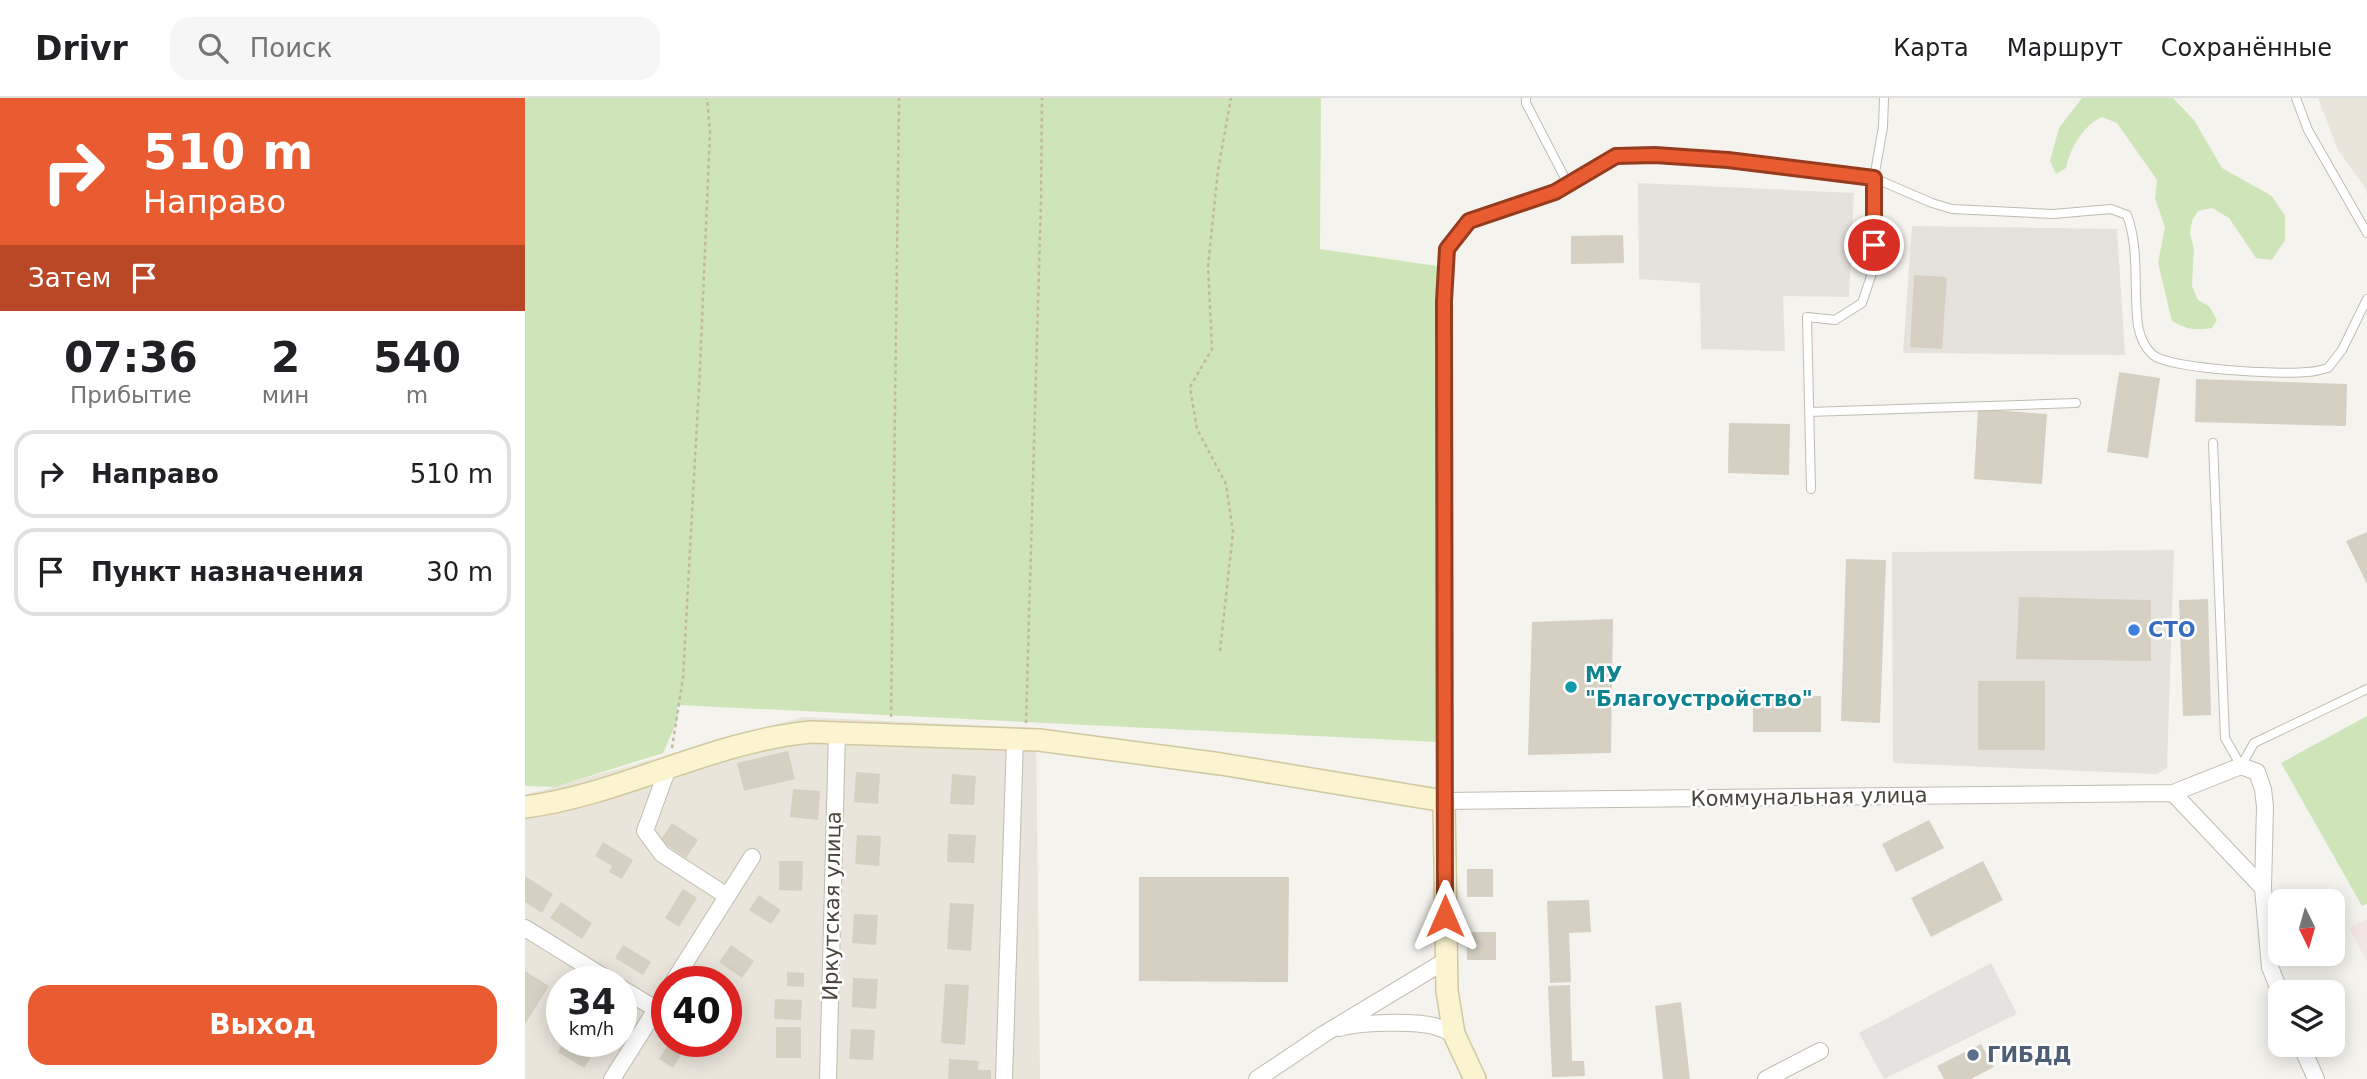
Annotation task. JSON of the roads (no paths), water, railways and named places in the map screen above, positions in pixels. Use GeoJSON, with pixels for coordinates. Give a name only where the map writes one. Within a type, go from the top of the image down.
{"type":"FeatureCollection","features":[{"type":"Feature","properties":{"kind":"street"},"geometry":{"type":"LineString","coordinates":[[525,807],[595,793],[734,746],[787,734],[837,732],[1020,740],[1221,764],[1444,801],[1447,991],[1454,1034],[1475,1079]]}},
{"type":"Feature","properties":{"kind":"street","name":"Иркутская улица"},"geometry":{"type":"LineString","coordinates":[[828,1079],[837,732]]}},
{"type":"Feature","properties":{"kind":"street"},"geometry":{"type":"LineString","coordinates":[[1004,1079],[1020,740]]}},
{"type":"Feature","properties":{"kind":"street"},"geometry":{"type":"LineString","coordinates":[[2263,888],[2173,793],[2241,766],[2257,772],[2263,789],[2263,888],[2270,967],[2275,980]]}},
{"type":"Feature","properties":{"kind":"street"},"geometry":{"type":"LineString","coordinates":[[669,768],[645,831],[662,854],[727,896]]}},
{"type":"Feature","properties":{"kind":"street","name":"Коммунальная улица"},"geometry":{"type":"LineString","coordinates":[[1444,801],[2173,793]]}},
{"type":"Feature","properties":{"kind":"street"},"geometry":{"type":"LineString","coordinates":[[683,966],[752,857]]}},
{"type":"Feature","properties":{"kind":"street"},"geometry":{"type":"LineString","coordinates":[[527,933],[584,966]]}},
{"type":"Feature","properties":{"kind":"street"},"geometry":{"type":"LineString","coordinates":[[1257,1079],[1324,1034],[1445,961]]}},
{"type":"Feature","properties":{"kind":"street"},"geometry":{"type":"LineString","coordinates":[[612,1079],[651,1017]]}},
{"type":"Feature","properties":{"kind":"street"},"geometry":{"type":"LineString","coordinates":[[1324,1034],[1358,1024],[1420,1024],[1454,1034]]}},
{"type":"Feature","properties":{"kind":"street"},"geometry":{"type":"LineString","coordinates":[[1766,1079],[1820,1051]]}},
{"type":"Feature","properties":{"kind":"street"},"geometry":{"type":"LineString","coordinates":[[2306,1057],[2316,1079]]}},
{"type":"Feature","properties":{"kind":"lane"},"geometry":{"type":"LineString","coordinates":[[1526,98],[1526,103],[1569,184]]}},
{"type":"Feature","properties":{"kind":"lane"},"geometry":{"type":"LineString","coordinates":[[1811,489],[1807,317],[1835,320],[1863,303],[1874,267],[1874,178],[1883,127],[1884,98]]}},
{"type":"Feature","properties":{"kind":"lane"},"geometry":{"type":"LineString","coordinates":[[2296,98],[2308,130],[2367,233]]}},
{"type":"Feature","properties":{"kind":"lane"},"geometry":{"type":"LineString","coordinates":[[1444,801],[1444,301],[1447,249],[1469,221],[1555,192],[1616,156],[1655,155],[1728,160],[1874,178],[1952,209],[2053,214],[2111,209],[2127,215],[2133,232],[2139,328],[2146,346],[2154,356],[2170,361],[2246,370],[2306,372],[2328,368],[2342,350],[2367,299]]}},
{"type":"Feature","properties":{"kind":"lane"},"geometry":{"type":"LineString","coordinates":[[1809,412],[2075,403]]}},
{"type":"Feature","properties":{"kind":"lane"},"geometry":{"type":"LineString","coordinates":[[2213,443],[2225,738],[2241,766]]}},
{"type":"Feature","properties":{"kind":"lane"},"geometry":{"type":"LineString","coordinates":[[2241,766],[2254,743],[2367,689]]}},
{"type":"Feature","properties":{"kind":"place","name":"СТО"},"geometry":{"type":"Point","coordinates":[2134,630]}},
{"type":"Feature","properties":{"kind":"place","name":"МУ \"Благоустройство\""},"geometry":{"type":"Point","coordinates":[1571,687]}},
{"type":"Feature","properties":{"kind":"place","name":"ГИБДД"},"geometry":{"type":"Point","coordinates":[1973,1055]}}]}
